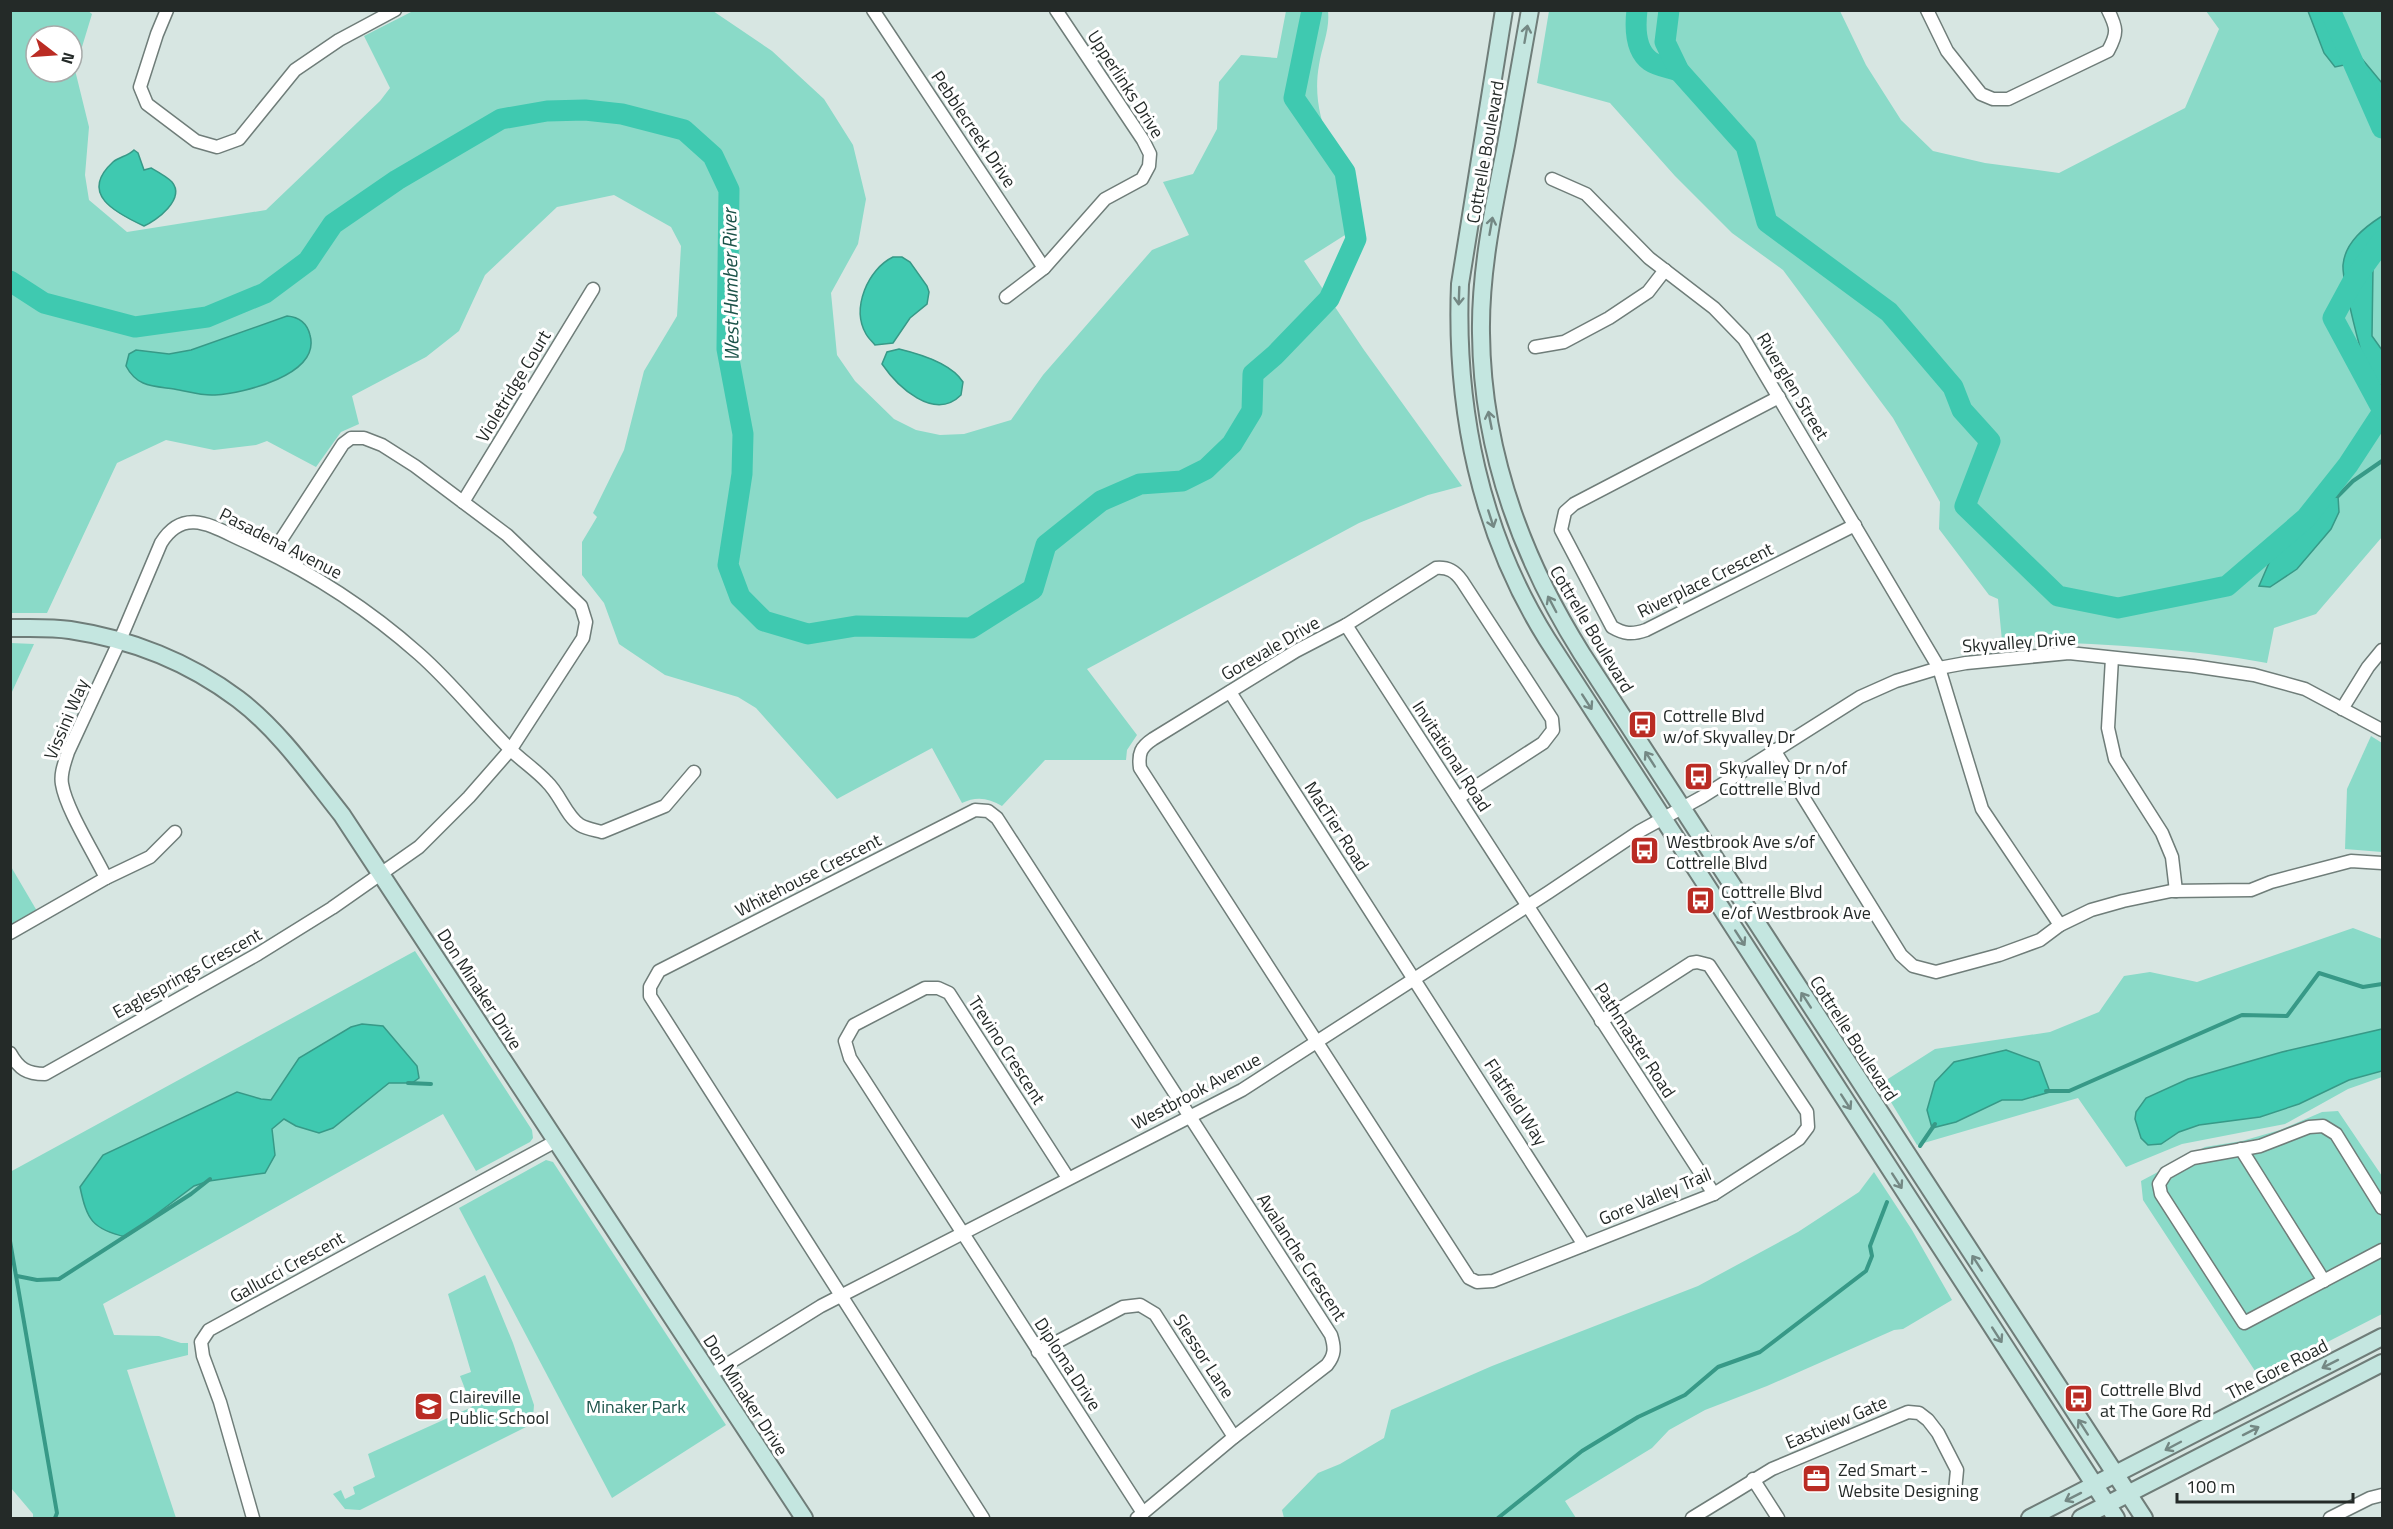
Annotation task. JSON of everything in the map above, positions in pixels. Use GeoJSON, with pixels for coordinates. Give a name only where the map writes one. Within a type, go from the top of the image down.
{"type":"FeatureCollection","features":[{"type":"Feature","properties":{"kind":"main road","name":"Cottrelle Boulevard"},"geometry":{"type":"LineString","coordinates":[[1504,10],[1460,284],[1458,329],[1460,376],[1485,502],[1516,584],[1546,639],[2112,1512]]}},
{"type":"Feature","properties":{"kind":"main road","name":"Cottrelle Boulevard"},"geometry":{"type":"LineString","coordinates":[[1530,10],[1499,177],[1483,290],[1481,332],[1487,402],[1504,486],[1517,528],[1539,580],[1582,654],[2144,1518]]}},
{"type":"Feature","properties":{"kind":"main road","name":"Don Minaker Drive"},"geometry":{"type":"LineString","coordinates":[[10,628],[68,630],[120,640],[192,668],[239,700],[292,751],[342,815],[804,1518]]}},
{"type":"Feature","properties":{"kind":"main road","name":"The Gore Road"},"geometry":{"type":"LineString","coordinates":[[2030,1518],[2382,1337]]}},
{"type":"Feature","properties":{"kind":"main road"},"geometry":{"type":"LineString","coordinates":[[2081,1518],[2112,1512],[2128,1494],[2382,1363]]}},
{"type":"Feature","properties":{"kind":"street"},"geometry":{"type":"LineString","coordinates":[[167,10],[141,87],[147,104],[196,141],[217,147],[239,139],[295,70],[339,40],[394,10]]}},
{"type":"Feature","properties":{"kind":"street","name":"Pebblecreek Drive"},"geometry":{"type":"LineString","coordinates":[[873,10],[1044,268]]}},
{"type":"Feature","properties":{"kind":"street","name":"Upperlinks Drive"},"geometry":{"type":"LineString","coordinates":[[1006,297],[1044,268],[1105,199],[1142,178],[1149,166],[1150,153],[1056,10]]}},
{"type":"Feature","properties":{"kind":"street"},"geometry":{"type":"LineString","coordinates":[[1927,10],[1947,51],[1981,94],[1993,99],[2008,99],[2108,51],[2114,40],[2116,27],[2108,10]]}},
{"type":"Feature","properties":{"kind":"street","name":"Riverglen Street"},"geometry":{"type":"LineString","coordinates":[[1552,179],[1586,194],[1649,258],[1714,308],[1744,339],[1939,668],[1982,808],[2060,926]]}},
{"type":"Feature","properties":{"kind":"street"},"geometry":{"type":"LineString","coordinates":[[1535,347],[1564,342],[1609,318],[1648,292],[1665,270]]}},
{"type":"Feature","properties":{"kind":"street","name":"Violetridge Court"},"geometry":{"type":"LineString","coordinates":[[464,502],[593,289]]}},
{"type":"Feature","properties":{"kind":"street","name":"Riverplace Crescent"},"geometry":{"type":"LineString","coordinates":[[1779,397],[1574,504],[1565,512],[1561,530],[1612,627],[1623,633],[1635,634],[1646,630],[1855,525]]}},
{"type":"Feature","properties":{"kind":"street","name":"Eaglesprings Crescent"},"geometry":{"type":"LineString","coordinates":[[10,1053],[17,1066],[30,1074],[45,1074],[258,954],[332,908],[419,847],[469,797],[511,750],[583,638],[586,622],[581,606],[507,535],[382,445],[364,438],[351,438],[343,444],[272,554]]}},
{"type":"Feature","properties":{"kind":"street","name":"Pasadena Avenue"},"geometry":{"type":"LineString","coordinates":[[120,640],[168,531],[180,523],[193,521],[272,554],[328,584],[419,654],[511,750],[549,784],[579,824],[602,832],[665,806],[694,772]]}},
{"type":"Feature","properties":{"kind":"street","name":"Gorevale Drive"},"geometry":{"type":"LineString","coordinates":[[1315,1042],[1140,768],[1140,750],[1144,745],[1296,651],[1346,625],[1436,568],[1452,570],[1462,580],[1552,719],[1553,730],[1543,743],[1458,798]]}},
{"type":"Feature","properties":{"kind":"street","name":"Invitational Road"},"geometry":{"type":"LineString","coordinates":[[1346,625],[1527,906]]}},
{"type":"Feature","properties":{"kind":"street","name":"Vissini Way"},"geometry":{"type":"LineString","coordinates":[[106,878],[68,802],[62,783],[62,772],[68,752],[120,640]]}},
{"type":"Feature","properties":{"kind":"street"},"geometry":{"type":"LineString","coordinates":[[2342,709],[2368,667],[2382,651]]}},
{"type":"Feature","properties":{"kind":"street","name":"Skyvalley Drive"},"geometry":{"type":"LineString","coordinates":[[1682,808],[1860,697],[1896,681],[1939,668],[1966,663],[2069,653],[2254,675],[2305,689],[2382,730]]}},
{"type":"Feature","properties":{"kind":"street"},"geometry":{"type":"LineString","coordinates":[[2112,658],[2108,728],[2115,759],[2162,833],[2172,857],[2176,891]]}},
{"type":"Feature","properties":{"kind":"street","name":"MacTier Road"},"geometry":{"type":"LineString","coordinates":[[1230,692],[1415,979]]}},
{"type":"Feature","properties":{"kind":"street"},"geometry":{"type":"LineString","coordinates":[[1774,750],[1901,955],[1913,966],[1936,972],[1999,955],[2040,940],[2060,926],[2091,910],[2123,901],[2176,891],[2251,890],[2271,882],[2351,861],[2382,863]]}},
{"type":"Feature","properties":{"kind":"street","name":"Westbrook Avenue"},"geometry":{"type":"LineString","coordinates":[[710,1375],[782,1328],[840,1296],[1242,1090],[1630,837],[1682,808]]}},
{"type":"Feature","properties":{"kind":"street","name":"Whitehouse Crescent"},"geometry":{"type":"LineString","coordinates":[[840,1296],[652,1003],[650,987],[659,971],[975,810],[982,809],[997,818],[1191,1116]]}},
{"type":"Feature","properties":{"kind":"street"},"geometry":{"type":"LineString","coordinates":[[10,933],[106,878],[150,857],[176,832]]}},
{"type":"Feature","properties":{"kind":"street","name":"Pathmaster Road"},"geometry":{"type":"LineString","coordinates":[[1527,906],[1714,1194]]}},
{"type":"Feature","properties":{"kind":"street","name":"Gore Valley Trail"},"geometry":{"type":"LineString","coordinates":[[1315,1042],[1468,1278],[1477,1282],[1493,1281],[1714,1194],[1799,1139],[1808,1127],[1807,1112],[1710,965],[1690,963],[1601,1021]]}},
{"type":"Feature","properties":{"kind":"street","name":"Flatfield Way"},"geometry":{"type":"LineString","coordinates":[[1415,979],[1584,1245]]}},
{"type":"Feature","properties":{"kind":"street","name":"Trevino Crescent"},"geometry":{"type":"LineString","coordinates":[[963,1233],[850,1058],[845,1041],[854,1025],[925,988],[938,988],[949,993],[1068,1178]]}},
{"type":"Feature","properties":{"kind":"street","name":"Avalanche Crescent"},"geometry":{"type":"LineString","coordinates":[[1140,1516],[1234,1437],[1327,1365],[1334,1356],[1335,1346],[1331,1335],[1191,1116]]}},
{"type":"Feature","properties":{"kind":"street"},"geometry":{"type":"LineString","coordinates":[[2382,1208],[2336,1134],[2323,1126],[2309,1127],[2260,1146],[2193,1158],[2166,1173],[2159,1184],[2161,1194],[2244,1323],[2382,1250]]}},
{"type":"Feature","properties":{"kind":"street","name":"Gallucci Crescent"},"geometry":{"type":"LineString","coordinates":[[253,1518],[220,1402],[203,1356],[201,1342],[209,1330],[556,1142]]}},
{"type":"Feature","properties":{"kind":"street"},"geometry":{"type":"LineString","coordinates":[[2241,1149],[2324,1281]]}},
{"type":"Feature","properties":{"kind":"street","name":"Diploma Drive"},"geometry":{"type":"LineString","coordinates":[[963,1233],[1140,1516]]}},
{"type":"Feature","properties":{"kind":"street"},"geometry":{"type":"LineString","coordinates":[[840,1296],[983,1518]]}},
{"type":"Feature","properties":{"kind":"street","name":"Slessor Lane"},"geometry":{"type":"LineString","coordinates":[[1038,1352],[1123,1307],[1140,1305],[1155,1314],[1234,1437]]}},
{"type":"Feature","properties":{"kind":"street","name":"Eastview Gate"},"geometry":{"type":"LineString","coordinates":[[1692,1518],[1753,1479],[1908,1412],[1919,1413],[1938,1433],[1957,1470],[1955,1491]]}},
{"type":"Feature","properties":{"kind":"street"},"geometry":{"type":"LineString","coordinates":[[1753,1479],[1778,1518]]}},
{"type":"Feature","properties":{"kind":"street"},"geometry":{"type":"LineString","coordinates":[[2330,1518],[2370,1498],[2382,1495]]}},
{"type":"Feature","properties":{"kind":"green space"},"geometry":{"type":"Polygon","coordinates":[[[87,10],[92,14],[84,40],[84,24],[24,24],[24,84],[78,84],[89,127],[85,175],[89,200],[127,232],[266,210],[380,101],[390,88],[364,36],[413,11],[713,11],[772,51],[824,99],[853,145],[866,199],[858,244],[831,293],[837,355],[855,381],[894,419],[916,430],[940,435],[964,434],[1011,420],[1043,375],[1152,250],[1189,235],[1163,182],[1193,174],[1217,129],[1219,82],[1241,55],[1277,58],[1286,11],[1328,11],[1327,31],[1319,65],[1318,101],[1326,134],[1356,198],[1345,235],[1304,261],[1364,350],[1462,486],[1428,495],[1359,523],[1087,669],[1137,735],[1127,750],[1126,760],[1045,760],[1002,806],[982,799],[972,799],[962,803],[932,748],[837,799],[756,708],[738,697],[665,675],[619,644],[604,603],[582,575],[582,542],[597,517],[593,513],[624,450],[644,371],[677,316],[681,246],[671,227],[614,195],[557,207],[485,275],[459,331],[426,357],[352,396],[359,424],[341,432],[316,467],[267,441],[256,445],[214,450],[166,440],[117,463],[47,613],[11,613],[11,11],[87,10]]]}},
{"type":"Feature","properties":{"kind":"green space"},"geometry":{"type":"Polygon","coordinates":[[[1549,11],[1840,11],[1866,65],[1901,120],[1933,151],[1985,163],[2059,173],[2185,108],[2219,29],[2206,11],[2382,11],[2382,537],[2316,614],[2274,628],[2267,663],[2201,653],[2135,647],[2002,641],[1998,599],[1989,595],[1939,529],[1940,502],[1893,418],[1783,270],[1732,233],[1675,176],[1610,103],[1537,83],[1549,11]]]}},
{"type":"Feature","properties":{"kind":"green space"},"geometry":{"type":"Polygon","coordinates":[[[10,643],[34,644],[11,694],[10,643]]]}},
{"type":"Feature","properties":{"kind":"green space"},"geometry":{"type":"Polygon","coordinates":[[[2371,736],[2382,743],[2382,852],[2345,849],[2347,789],[2371,736]]]}},
{"type":"Feature","properties":{"kind":"green space"},"geometry":{"type":"Polygon","coordinates":[[[10,865],[37,911],[11,926],[10,926],[10,865]]]}},
{"type":"Feature","properties":{"kind":"green space"},"geometry":{"type":"Polygon","coordinates":[[[2353,928],[2382,939],[2382,1077],[2348,1089],[2285,1124],[2182,1144],[2126,1167],[2078,1098],[1917,1145],[1880,1084],[1935,1049],[2050,1032],[2099,1012],[2124,976],[2150,972],[2197,982],[2353,928]]]}},
{"type":"Feature","properties":{"kind":"green space"},"geometry":{"type":"Polygon","coordinates":[[[415,951],[532,1130],[533,1138],[530,1142],[476,1171],[443,1114],[103,1304],[114,1335],[159,1336],[188,1343],[188,1355],[127,1370],[176,1518],[33,1518],[33,1514],[11,1488],[10,1172],[415,951]]]}},
{"type":"Feature","properties":{"kind":"green space"},"geometry":{"type":"Polygon","coordinates":[[[2338,1111],[2382,1176],[2382,1314],[2259,1377],[2143,1200],[2141,1181],[2205,1147],[2242,1141],[2280,1130],[2322,1112],[2338,1111]]]}},
{"type":"Feature","properties":{"kind":"green space","name":"Minaker Park"},"geometry":{"type":"Polygon","coordinates":[[[546,1160],[553,1162],[726,1425],[612,1498],[459,1208],[546,1160]]]}},
{"type":"Feature","properties":{"kind":"green space"},"geometry":{"type":"Polygon","coordinates":[[[1874,1172],[1912,1230],[1952,1300],[1903,1329],[1894,1330],[1767,1386],[1705,1410],[1669,1430],[1652,1448],[1565,1501],[1576,1518],[1284,1518],[1282,1510],[1318,1473],[1340,1464],[1384,1438],[1391,1410],[1492,1366],[1698,1286],[1798,1232],[1859,1192],[1874,1172]]]}},
{"type":"Feature","properties":{"kind":"green space"},"geometry":{"type":"Polygon","coordinates":[[[485,1275],[513,1343],[534,1405],[533,1418],[526,1427],[360,1510],[345,1509],[333,1494],[341,1490],[345,1499],[355,1494],[353,1487],[375,1477],[368,1454],[472,1407],[460,1376],[471,1372],[448,1294],[485,1275]]]}},
{"type":"Feature","properties":{"kind":"shaded area"},"geometry":{"type":"Polygon","coordinates":[[[2308,11],[2337,11],[2343,36],[2382,83],[2382,112],[2361,71],[2344,65],[2335,67],[2324,53],[2308,11]]]}},
{"type":"Feature","properties":{"kind":"shaded area"},"geometry":{"type":"Polygon","coordinates":[[[134,150],[138,153],[144,170],[151,168],[172,182],[175,189],[175,195],[168,208],[144,226],[122,215],[105,201],[100,193],[99,184],[103,173],[113,162],[134,150]]]}},
{"type":"Feature","properties":{"kind":"shaded area"},"geometry":{"type":"Polygon","coordinates":[[[2382,216],[2382,251],[2375,257],[2373,267],[2372,336],[2382,350],[2382,386],[2371,378],[2367,371],[2349,304],[2343,265],[2352,242],[2363,230],[2382,216]]]}},
{"type":"Feature","properties":{"kind":"shaded area"},"geometry":{"type":"Polygon","coordinates":[[[893,257],[902,257],[910,262],[927,286],[929,292],[927,304],[910,318],[893,343],[875,345],[862,324],[861,301],[864,290],[876,270],[893,257]]]}},
{"type":"Feature","properties":{"kind":"shaded area"},"geometry":{"type":"Polygon","coordinates":[[[287,316],[299,319],[305,324],[310,335],[310,349],[304,361],[292,371],[261,386],[228,393],[199,394],[140,382],[126,366],[129,354],[136,350],[169,354],[191,350],[287,316]]]}},
{"type":"Feature","properties":{"kind":"shaded area"},"geometry":{"type":"Polygon","coordinates":[[[899,349],[925,357],[958,375],[963,382],[961,395],[950,402],[939,405],[928,403],[906,391],[882,364],[887,352],[899,349]]]}},
{"type":"Feature","properties":{"kind":"shaded area"},"geometry":{"type":"Polygon","coordinates":[[[2338,496],[2339,512],[2331,529],[2297,569],[2270,587],[2259,586],[2272,556],[2326,501],[2338,496]]]}},
{"type":"Feature","properties":{"kind":"shaded area"},"geometry":{"type":"Polygon","coordinates":[[[362,1024],[383,1026],[417,1066],[419,1078],[412,1083],[389,1083],[333,1128],[319,1133],[296,1126],[284,1119],[272,1129],[275,1155],[265,1173],[209,1181],[194,1186],[126,1237],[105,1230],[93,1221],[85,1208],[80,1187],[103,1155],[237,1092],[271,1100],[299,1058],[351,1027],[362,1024]]]}},
{"type":"Feature","properties":{"kind":"shaded area"},"geometry":{"type":"Polygon","coordinates":[[[2382,1029],[2382,1071],[2349,1080],[2299,1104],[2260,1117],[2199,1125],[2179,1132],[2161,1144],[2148,1145],[2141,1138],[2135,1119],[2136,1112],[2146,1098],[2188,1079],[2282,1052],[2382,1029]]]}},
{"type":"Feature","properties":{"kind":"shaded area"},"geometry":{"type":"Polygon","coordinates":[[[2006,1050],[2039,1062],[2050,1092],[2022,1100],[2002,1100],[1956,1122],[1932,1128],[1927,1110],[1935,1082],[1954,1062],[2006,1050]]]}},
{"type":"Feature","properties":{"kind":"waterway","name":"West Humber River"},"geometry":{"type":"LineString","coordinates":[[10,281],[44,303],[135,327],[207,317],[265,293],[308,261],[333,224],[397,180],[501,119],[547,111],[585,110],[622,114],[684,130],[713,156],[729,190],[727,349],[743,434],[742,474],[728,565],[740,597],[764,621],[808,634],[856,626],[971,628],[1033,589],[1046,545],[1101,501],[1140,484],[1182,481],[1206,469],[1232,444],[1252,411],[1253,374],[1275,355],[1329,299],[1356,239],[1345,172],[1294,98],[1312,10]]}},
{"type":"Feature","properties":{"kind":"waterway"},"geometry":{"type":"LineString","coordinates":[[1637,10],[1637,38],[1641,51],[1650,61],[1679,71]]}},
{"type":"Feature","properties":{"kind":"waterway","name":"West Humber River"},"geometry":{"type":"LineString","coordinates":[[1669,10],[1665,42],[1679,71],[1746,146],[1767,222],[1889,312],[1953,387],[1962,410],[1990,441],[1965,506],[2058,596],[2118,608],[2227,586],[2306,518],[2348,465],[2382,413]]}},
{"type":"Feature","properties":{"kind":"waterway","name":"West Humber River"},"geometry":{"type":"LineString","coordinates":[[2330,10],[2382,128]]}},
{"type":"Feature","properties":{"kind":"waterway","name":"West Humber River"},"geometry":{"type":"LineString","coordinates":[[2382,241],[2353,281],[2333,318],[2382,409]]}},
{"type":"Feature","properties":{"kind":"waterway"},"geometry":{"type":"LineString","coordinates":[[2338,496],[2353,481],[2382,461]]}},
{"type":"Feature","properties":{"kind":"waterway"},"geometry":{"type":"LineString","coordinates":[[2046,1091],[2069,1091],[2242,1015],[2287,1016],[2319,973],[2363,987],[2382,984]]}},
{"type":"Feature","properties":{"kind":"waterway"},"geometry":{"type":"LineString","coordinates":[[408,1083],[431,1084]]}},
{"type":"Feature","properties":{"kind":"waterway"},"geometry":{"type":"LineString","coordinates":[[1920,1146],[1935,1124]]}},
{"type":"Feature","properties":{"kind":"waterway"},"geometry":{"type":"LineString","coordinates":[[17,1276],[37,1280],[59,1279],[191,1194],[210,1179]]}},
{"type":"Feature","properties":{"kind":"waterway"},"geometry":{"type":"LineString","coordinates":[[1498,1518],[1582,1451],[1638,1417],[1685,1395],[1718,1367],[1760,1352],[1866,1271],[1872,1256],[1870,1246],[1887,1202]]}},
{"type":"Feature","properties":{"kind":"waterway"},"geometry":{"type":"LineString","coordinates":[[10,1241],[57,1513],[55,1518]]}},
{"type":"Feature","properties":{"kind":"place","name":"Cottrelle Blvd w/of Skyvalley Dr"},"geometry":{"type":"Point","coordinates":[1642,725]}},
{"type":"Feature","properties":{"kind":"place","name":"Skyvalley Dr n/of Cottrelle Blvd"},"geometry":{"type":"Point","coordinates":[1698,777]}},
{"type":"Feature","properties":{"kind":"place","name":"Westbrook Ave s/of Cottrelle Blvd"},"geometry":{"type":"Point","coordinates":[1645,851]}},
{"type":"Feature","properties":{"kind":"place","name":"Cottrelle Blvd e/of Westbrook Ave"},"geometry":{"type":"Point","coordinates":[1700,901]}},
{"type":"Feature","properties":{"kind":"place","name":"Cottrelle Blvd at The Gore Rd"},"geometry":{"type":"Point","coordinates":[2079,1399]}},
{"type":"Feature","properties":{"kind":"place","name":"Claireville Public School"},"geometry":{"type":"Point","coordinates":[428,1406]}},
{"type":"Feature","properties":{"kind":"place","name":"Zed Smart - Website Designing"},"geometry":{"type":"Point","coordinates":[1817,1479]}}]}
